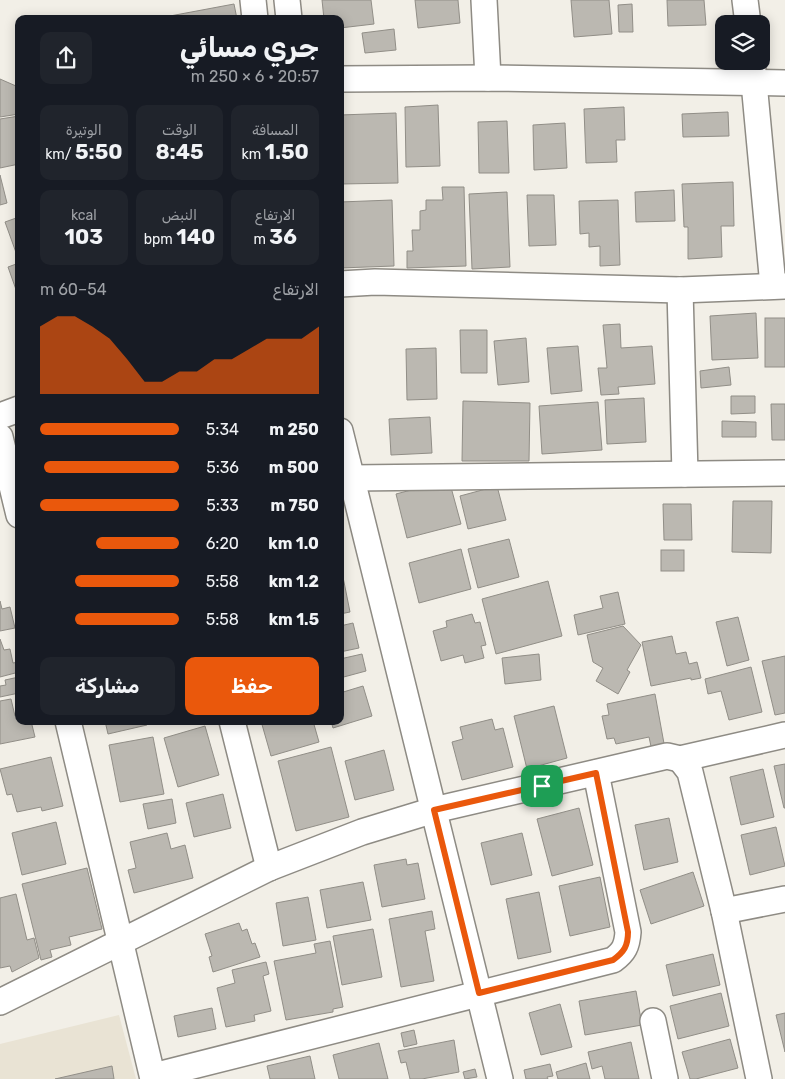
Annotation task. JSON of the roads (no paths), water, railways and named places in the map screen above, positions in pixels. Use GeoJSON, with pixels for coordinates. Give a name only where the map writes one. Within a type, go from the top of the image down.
{"type":"FeatureCollection","features":[{"type":"Feature","properties":{"kind":"street"},"geometry":{"type":"LineString","coordinates":[[253,0],[255,15]]}},
{"type":"Feature","properties":{"kind":"street"},"geometry":{"type":"LineString","coordinates":[[287,0],[289,15]]}},
{"type":"Feature","properties":{"kind":"street"},"geometry":{"type":"LineString","coordinates":[[484,0],[488,78]]}},
{"type":"Feature","properties":{"kind":"street"},"geometry":{"type":"LineString","coordinates":[[745,0],[747,15]]}},
{"type":"Feature","properties":{"kind":"street"},"geometry":{"type":"LineString","coordinates":[[344,284],[374,282],[680,290],[779,286],[753,72]]}},
{"type":"Feature","properties":{"kind":"street"},"geometry":{"type":"LineString","coordinates":[[344,80],[753,72],[785,83]]}},
{"type":"Feature","properties":{"kind":"street"},"geometry":{"type":"LineString","coordinates":[[680,290],[685,474]]}},
{"type":"Feature","properties":{"kind":"street"},"geometry":{"type":"LineString","coordinates":[[0,416],[15,411]]}},
{"type":"Feature","properties":{"kind":"street"},"geometry":{"type":"LineString","coordinates":[[0,437],[15,499]]}},
{"type":"Feature","properties":{"kind":"street"},"geometry":{"type":"LineString","coordinates":[[344,447],[500,1079]]}},
{"type":"Feature","properties":{"kind":"street"},"geometry":{"type":"LineString","coordinates":[[352,478],[785,473]]}},
{"type":"Feature","properties":{"kind":"street"},"geometry":{"type":"LineString","coordinates":[[69,725],[153,1077],[613,960],[622,954],[628,944],[628,932],[596,773]]}},
{"type":"Feature","properties":{"kind":"street"},"geometry":{"type":"LineString","coordinates":[[233,725],[269,868]]}},
{"type":"Feature","properties":{"kind":"street"},"geometry":{"type":"LineString","coordinates":[[0,1002],[269,868],[362,832],[434,810],[667,756],[680,759],[785,735]]}},
{"type":"Feature","properties":{"kind":"street"},"geometry":{"type":"LineString","coordinates":[[680,759],[690,772],[724,911],[759,1079]]}},
{"type":"Feature","properties":{"kind":"street"},"geometry":{"type":"LineString","coordinates":[[724,911],[785,899]]}},
{"type":"Feature","properties":{"kind":"street"},"geometry":{"type":"LineString","coordinates":[[653,1020],[665,1079]]}}]}
